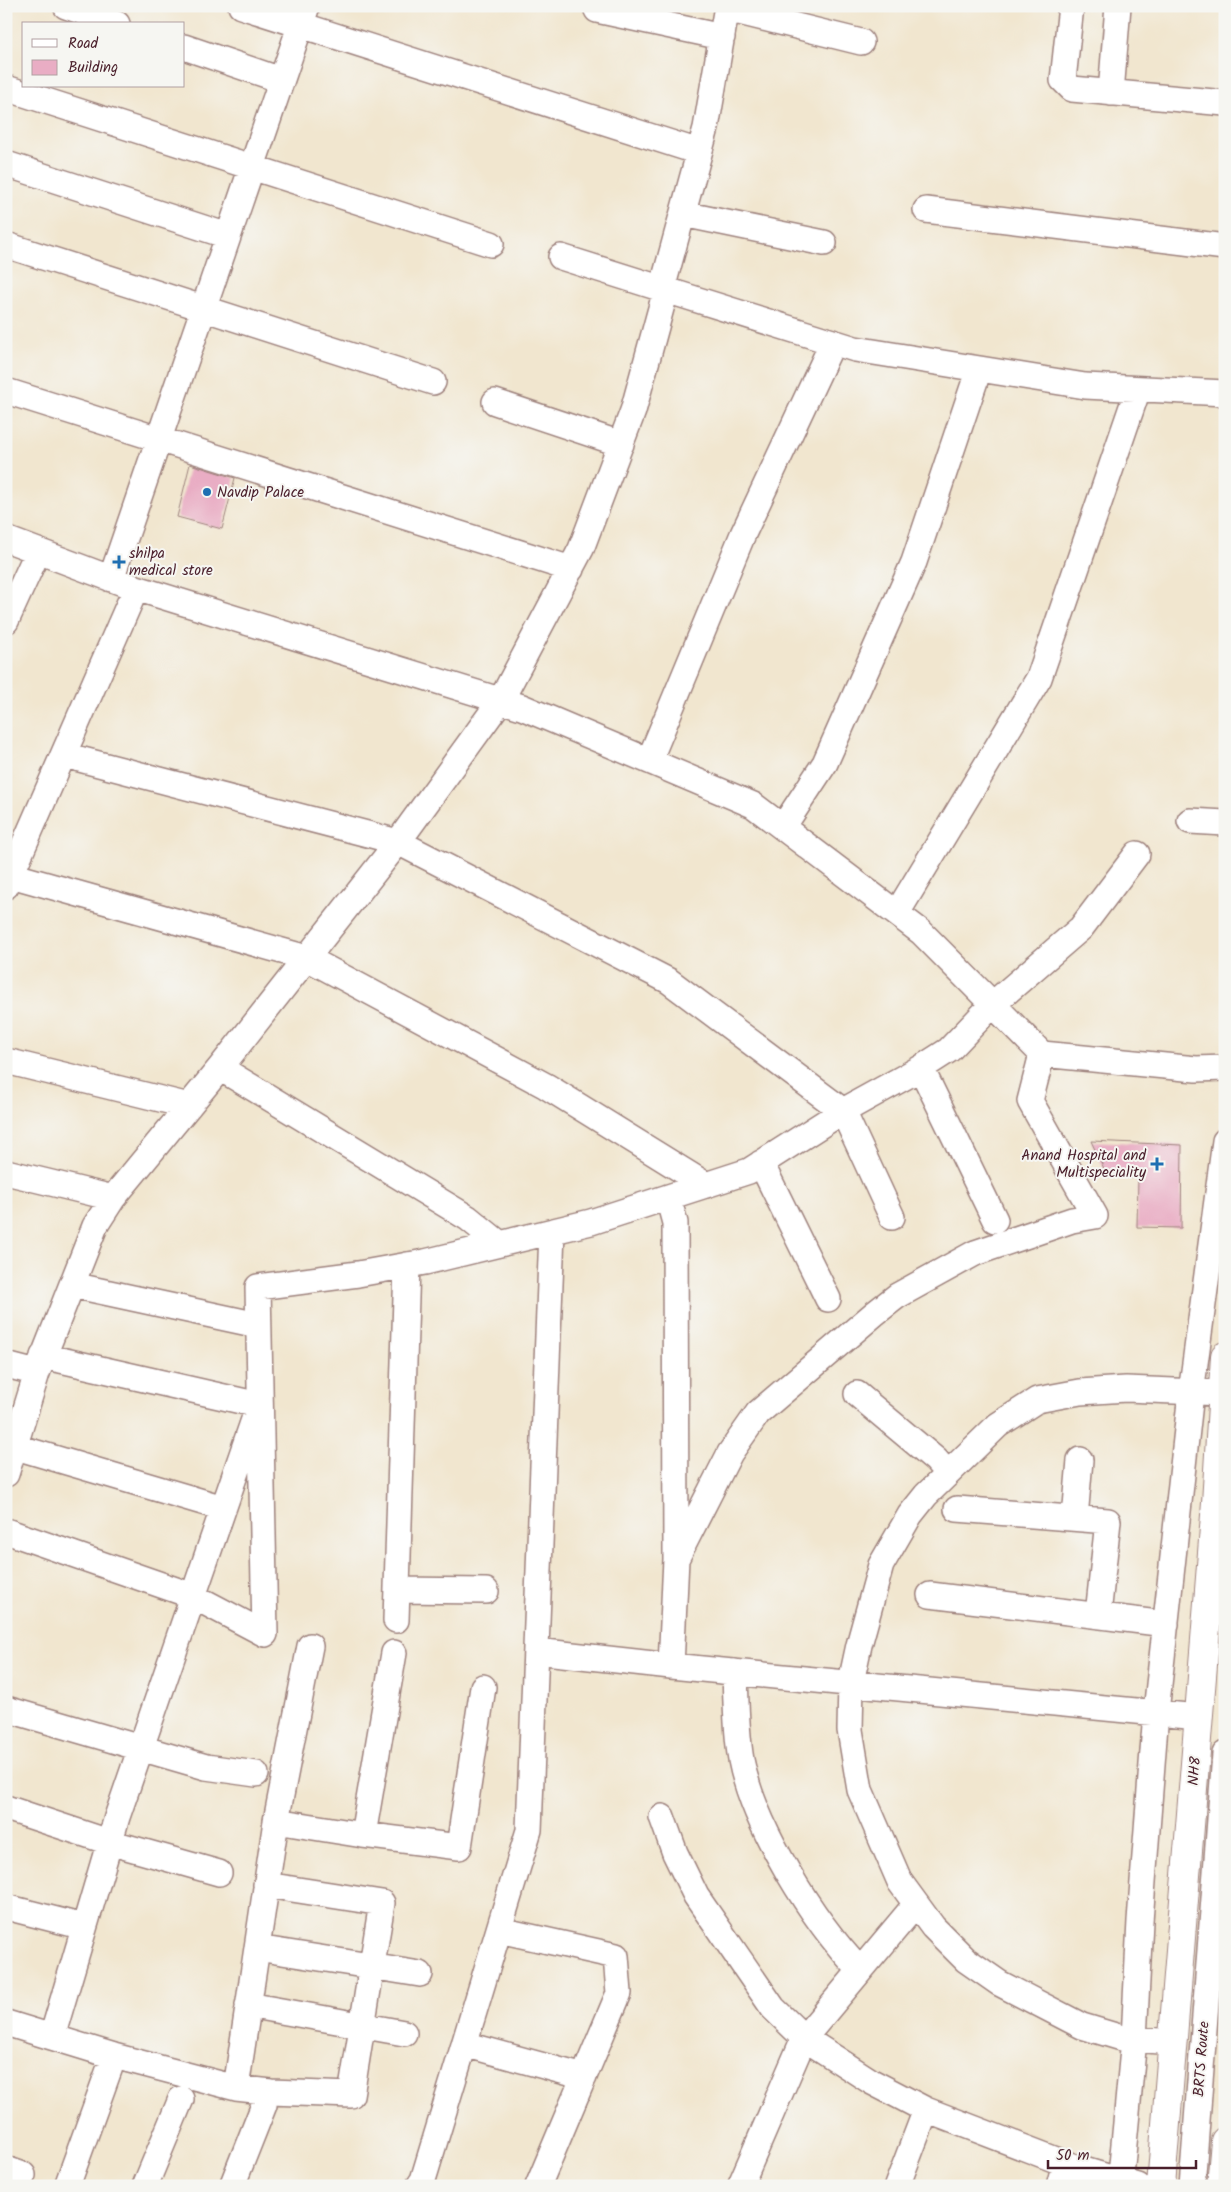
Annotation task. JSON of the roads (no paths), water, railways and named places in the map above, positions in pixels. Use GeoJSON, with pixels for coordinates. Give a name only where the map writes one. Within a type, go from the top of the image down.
{"type":"FeatureCollection","features":[{"type":"Feature","properties":{"kind":"main road","name":"NH8"},"geometry":{"type":"LineString","coordinates":[[1160,2186],[1225,1356]]}},
{"type":"Feature","properties":{"kind":"main road"},"geometry":{"type":"LineString","coordinates":[[1221,2186],[1225,2141]]}},
{"type":"Feature","properties":{"kind":"street"},"geometry":{"type":"LineString","coordinates":[[66,6],[111,22]]}},
{"type":"Feature","properties":{"kind":"street"},"geometry":{"type":"LineString","coordinates":[[241,6],[304,16],[699,152]]}},
{"type":"Feature","properties":{"kind":"street"},"geometry":{"type":"LineString","coordinates":[[1071,6],[1063,80],[1072,89],[1225,103]]}},
{"type":"Feature","properties":{"kind":"street"},"geometry":{"type":"LineString","coordinates":[[1110,93],[1118,6]]}},
{"type":"Feature","properties":{"kind":"street"},"geometry":{"type":"LineString","coordinates":[[6,1474],[10,1446],[95,1226],[113,1198],[220,1068],[398,842],[501,700],[581,549],[621,444],[666,290],[666,278],[699,152],[727,8],[861,42]]}},
{"type":"Feature","properties":{"kind":"street"},"geometry":{"type":"LineString","coordinates":[[597,10],[722,37]]}},
{"type":"Feature","properties":{"kind":"street"},"geometry":{"type":"LineString","coordinates":[[111,579],[304,16]]}},
{"type":"Feature","properties":{"kind":"street"},"geometry":{"type":"LineString","coordinates":[[185,47],[281,80]]}},
{"type":"Feature","properties":{"kind":"street"},"geometry":{"type":"LineString","coordinates":[[6,88],[490,244]]}},
{"type":"Feature","properties":{"kind":"street"},"geometry":{"type":"LineString","coordinates":[[6,164],[228,236]]}},
{"type":"Feature","properties":{"kind":"street"},"geometry":{"type":"LineString","coordinates":[[926,210],[1225,247]]}},
{"type":"Feature","properties":{"kind":"street"},"geometry":{"type":"LineString","coordinates":[[683,214],[824,243]]}},
{"type":"Feature","properties":{"kind":"street"},"geometry":{"type":"LineString","coordinates":[[6,245],[433,382]]}},
{"type":"Feature","properties":{"kind":"street"},"geometry":{"type":"LineString","coordinates":[[561,257],[855,349],[1084,386],[1225,393]]}},
{"type":"Feature","properties":{"kind":"street"},"geometry":{"type":"LineString","coordinates":[[649,761],[742,534],[833,342]]}},
{"type":"Feature","properties":{"kind":"street"},"geometry":{"type":"LineString","coordinates":[[783,827],[825,763],[914,562],[979,369]]}},
{"type":"Feature","properties":{"kind":"street"},"geometry":{"type":"LineString","coordinates":[[897,913],[1039,678],[1138,389]]}},
{"type":"Feature","properties":{"kind":"street"},"geometry":{"type":"LineString","coordinates":[[6,392],[571,569]]}},
{"type":"Feature","properties":{"kind":"street"},"geometry":{"type":"LineString","coordinates":[[495,402],[621,444]]}},
{"type":"Feature","properties":{"kind":"street"},"geometry":{"type":"LineString","coordinates":[[6,539],[136,588],[522,707],[753,805],[921,932],[1042,1054],[1196,1069],[1225,1068]]}},
{"type":"Feature","properties":{"kind":"street"},"geometry":{"type":"LineString","coordinates":[[6,621],[38,551]]}},
{"type":"Feature","properties":{"kind":"street"},"geometry":{"type":"LineString","coordinates":[[136,588],[9,881],[307,958],[546,1086],[706,1185]]}},
{"type":"Feature","properties":{"kind":"street"},"geometry":{"type":"LineString","coordinates":[[64,755],[398,842],[669,980],[843,1111],[892,1216]]}},
{"type":"Feature","properties":{"kind":"street"},"geometry":{"type":"LineString","coordinates":[[1190,821],[1225,823]]}},
{"type":"Feature","properties":{"kind":"street"},"geometry":{"type":"LineString","coordinates":[[6,1531],[193,1596],[265,1634],[258,1287],[407,1265],[552,1232],[591,1222],[749,1171],[843,1111],[950,1050],[993,1004],[1081,928],[1137,854]]}},
{"type":"Feature","properties":{"kind":"street"},"geometry":{"type":"LineString","coordinates":[[676,1559],[730,1453],[758,1413],[874,1314],[897,1296],[975,1253],[1072,1220],[1094,1216],[1030,1101],[1042,1054]]}},
{"type":"Feature","properties":{"kind":"street"},"geometry":{"type":"LineString","coordinates":[[6,1060],[189,1106]]}},
{"type":"Feature","properties":{"kind":"street"},"geometry":{"type":"LineString","coordinates":[[220,1068],[468,1218],[500,1244]]}},
{"type":"Feature","properties":{"kind":"street"},"geometry":{"type":"LineString","coordinates":[[921,1068],[994,1220]]}},
{"type":"Feature","properties":{"kind":"street"},"geometry":{"type":"LineString","coordinates":[[662,1817],[696,1896],[773,2008],[804,2038],[872,2082],[926,2110],[1062,2174],[1126,2184],[1140,1921],[1156,1712],[1191,1392],[1225,1141]]}},
{"type":"Feature","properties":{"kind":"street"},"geometry":{"type":"LineString","coordinates":[[761,1163],[828,1299]]}},
{"type":"Feature","properties":{"kind":"street"},"geometry":{"type":"LineString","coordinates":[[6,1172],[113,1198]]}},
{"type":"Feature","properties":{"kind":"street"},"geometry":{"type":"LineString","coordinates":[[668,1197],[676,1223],[676,1559],[671,1666]]}},
{"type":"Feature","properties":{"kind":"street"},"geometry":{"type":"LineString","coordinates":[[426,2184],[464,2044],[529,1830],[552,1232]]}},
{"type":"Feature","properties":{"kind":"street"},"geometry":{"type":"LineString","coordinates":[[396,1620],[407,1265]]}},
{"type":"Feature","properties":{"kind":"street"},"geometry":{"type":"LineString","coordinates":[[72,1285],[258,1325]]}},
{"type":"Feature","properties":{"kind":"street"},"geometry":{"type":"LineString","coordinates":[[6,1366],[40,1365],[259,1405]]}},
{"type":"Feature","properties":{"kind":"street"},"geometry":{"type":"LineString","coordinates":[[1172,2042],[1122,2038],[1082,2026],[999,1983],[966,1960],[933,1927],[900,1882],[860,1790],[850,1730],[851,1682],[881,1565],[910,1515],[947,1474],[998,1425],[1037,1400],[1080,1392],[1126,1389],[1222,1394]]}},
{"type":"Feature","properties":{"kind":"street"},"geometry":{"type":"LineString","coordinates":[[857,1394],[936,1460],[947,1474]]}},
{"type":"Feature","properties":{"kind":"street"},"geometry":{"type":"LineString","coordinates":[[52,2037],[109,1842],[259,1405]]}},
{"type":"Feature","properties":{"kind":"street"},"geometry":{"type":"LineString","coordinates":[[10,1446],[224,1508]]}},
{"type":"Feature","properties":{"kind":"street"},"geometry":{"type":"LineString","coordinates":[[1075,1518],[1080,1460]]}},
{"type":"Feature","properties":{"kind":"street"},"geometry":{"type":"LineString","coordinates":[[957,1509],[1108,1521],[1098,1616]]}},
{"type":"Feature","properties":{"kind":"street"},"geometry":{"type":"LineString","coordinates":[[397,1590],[486,1591]]}},
{"type":"Feature","properties":{"kind":"street"},"geometry":{"type":"LineString","coordinates":[[930,1595],[1166,1624]]}},
{"type":"Feature","properties":{"kind":"street"},"geometry":{"type":"LineString","coordinates":[[236,2088],[276,1821],[310,1646]]}},
{"type":"Feature","properties":{"kind":"street"},"geometry":{"type":"LineString","coordinates":[[536,1651],[671,1666],[1198,1717]]}},
{"type":"Feature","properties":{"kind":"street"},"geometry":{"type":"LineString","coordinates":[[363,1834],[394,1653]]}},
{"type":"Feature","properties":{"kind":"street"},"geometry":{"type":"LineString","coordinates":[[735,1672],[741,1759],[760,1818],[811,1909],[860,1970]]}},
{"type":"Feature","properties":{"kind":"street"},"geometry":{"type":"LineString","coordinates":[[276,1821],[460,1847],[483,1687]]}},
{"type":"Feature","properties":{"kind":"street"},"geometry":{"type":"LineString","coordinates":[[6,1709],[206,1767],[256,1774]]}},
{"type":"Feature","properties":{"kind":"street","name":"BRTS Route"},"geometry":{"type":"LineString","coordinates":[[1192,2186],[1225,1754]]}},
{"type":"Feature","properties":{"kind":"street"},"geometry":{"type":"LineString","coordinates":[[6,1808],[109,1842],[219,1873]]}},
{"type":"Feature","properties":{"kind":"street"},"geometry":{"type":"LineString","coordinates":[[6,2023],[114,2056],[236,2088],[271,2092],[351,2095],[382,1903],[266,1884]]}},
{"type":"Feature","properties":{"kind":"street"},"geometry":{"type":"LineString","coordinates":[[740,2186],[804,2038],[916,1904]]}},
{"type":"Feature","properties":{"kind":"street"},"geometry":{"type":"LineString","coordinates":[[6,1908],[84,1927]]}},
{"type":"Feature","properties":{"kind":"street"},"geometry":{"type":"LineString","coordinates":[[499,1930],[616,1956],[619,1992],[538,2186]]}},
{"type":"Feature","properties":{"kind":"street"},"geometry":{"type":"LineString","coordinates":[[257,1948],[420,1974]]}},
{"type":"Feature","properties":{"kind":"street"},"geometry":{"type":"LineString","coordinates":[[248,2005],[404,2033]]}},
{"type":"Feature","properties":{"kind":"street"},"geometry":{"type":"LineString","coordinates":[[464,2044],[584,2078]]}},
{"type":"Feature","properties":{"kind":"street"},"geometry":{"type":"LineString","coordinates":[[67,2186],[114,2056]]}},
{"type":"Feature","properties":{"kind":"street"},"geometry":{"type":"LineString","coordinates":[[145,2186],[181,2099]]}},
{"type":"Feature","properties":{"kind":"street"},"geometry":{"type":"LineString","coordinates":[[232,2186],[264,2105]]}},
{"type":"Feature","properties":{"kind":"street"},"geometry":{"type":"LineString","coordinates":[[897,2186],[926,2110]]}},
{"type":"Feature","properties":{"kind":"place","name":"Navdip Palace"},"geometry":{"type":"Point","coordinates":[207,492]}},
{"type":"Feature","properties":{"kind":"place","name":"shilpa medical store"},"geometry":{"type":"Point","coordinates":[119,562]}},
{"type":"Feature","properties":{"kind":"place","name":"Anand Hospital and Multispeciality"},"geometry":{"type":"Point","coordinates":[1157,1164]}}]}
